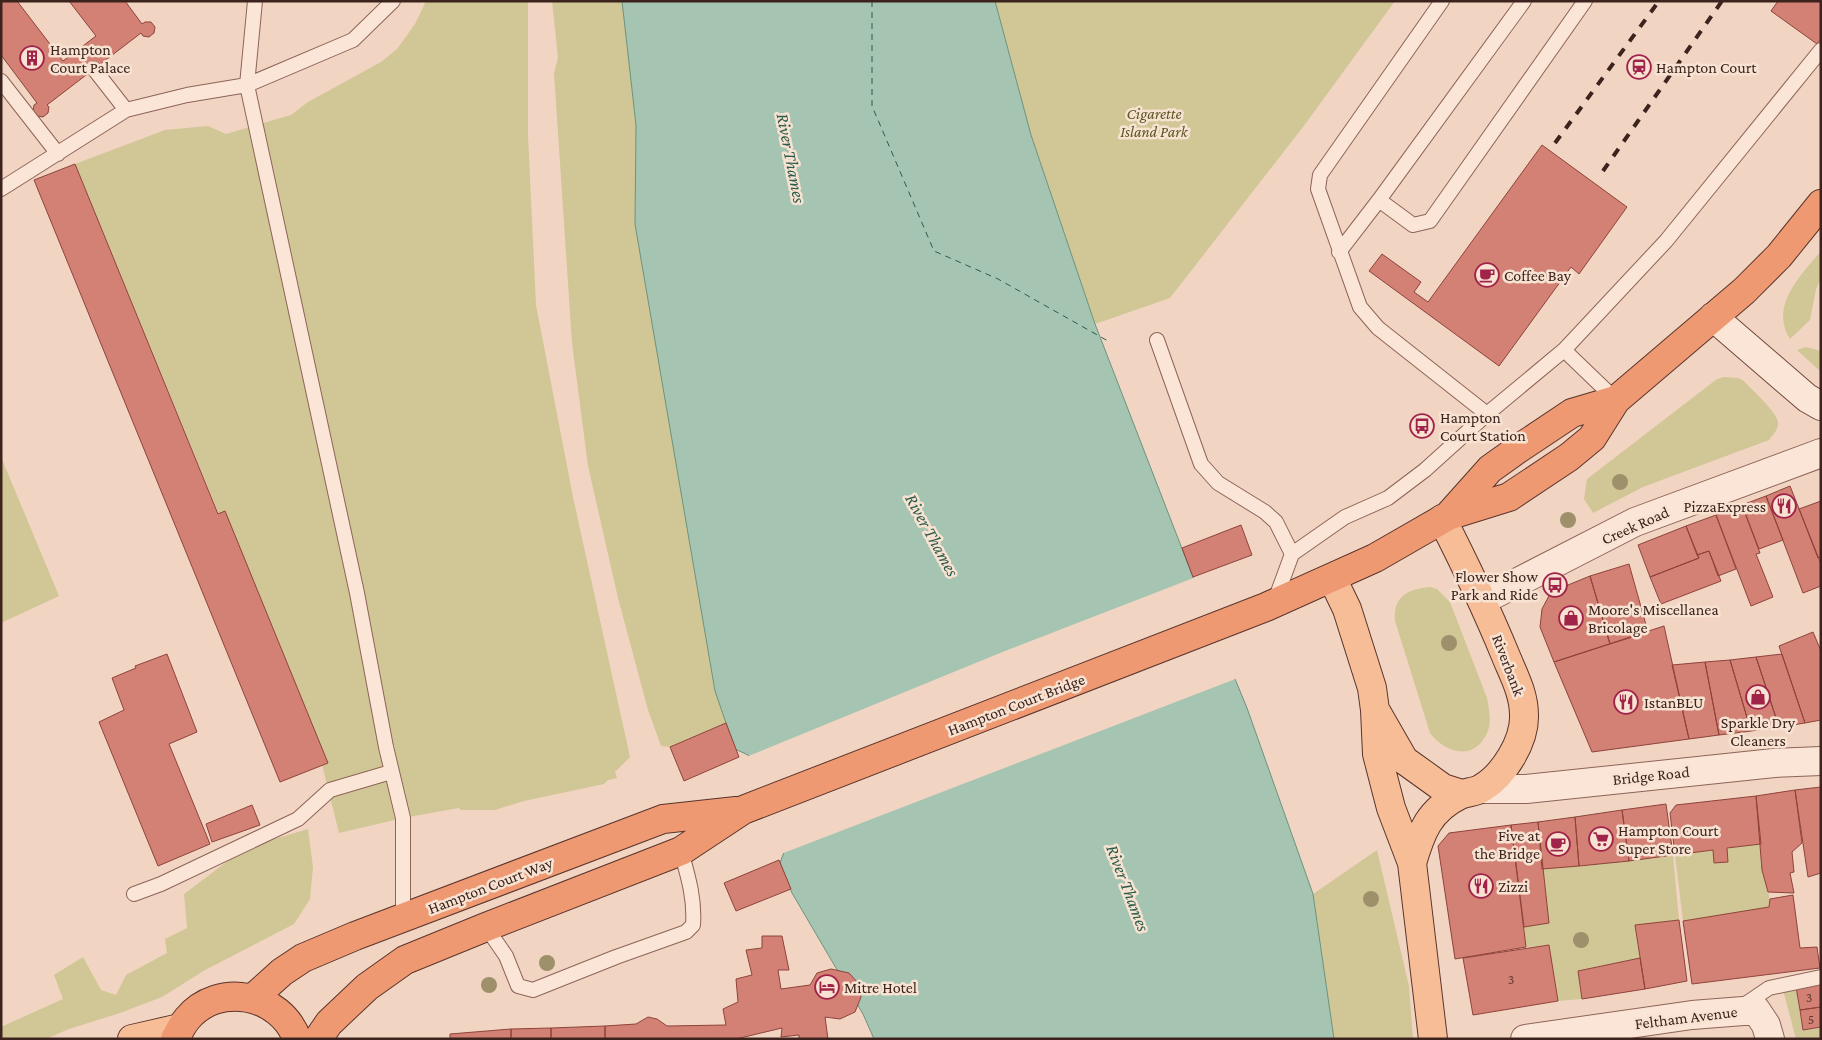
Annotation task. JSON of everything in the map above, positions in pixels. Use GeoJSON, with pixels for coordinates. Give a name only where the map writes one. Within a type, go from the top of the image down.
{"type":"FeatureCollection","features":[{"type":"Feature","properties":{"kind":"highway"},"geometry":{"type":"LineString","coordinates":[[1445,518],[1510,497],[1569,457],[1592,438],[1616,400],[1714,316],[1779,256],[1821,204]]}},
{"type":"Feature","properties":{"kind":"highway"},"geometry":{"type":"LineString","coordinates":[[1445,518],[1490,469],[1518,449],[1572,413],[1616,400]]}},
{"type":"Feature","properties":{"kind":"highway","name":"Hampton Court Bridge"},"geometry":{"type":"LineString","coordinates":[[751,807],[1270,606],[1375,558],[1445,518]]}},
{"type":"Feature","properties":{"kind":"highway"},"geometry":{"type":"LineString","coordinates":[[318,1039],[329,1023],[367,987],[405,960],[681,851],[751,807]]}},
{"type":"Feature","properties":{"kind":"highway","name":"Hampton Court Way"},"geometry":{"type":"LineString","coordinates":[[253,998],[282,972],[304,958],[403,917],[662,819],[751,807]]}},
{"type":"Feature","properties":{"kind":"highway"},"geometry":{"type":"LineString","coordinates":[[178,1033],[187,1018],[196,1010],[217,999],[242,996],[270,1005],[284,1016],[297,1039]]}},
{"type":"Feature","properties":{"kind":"main road","name":"Riverbank"},"geometry":{"type":"LineString","coordinates":[[1412,863],[1427,822],[1435,812],[1501,772],[1516,750],[1525,718],[1523,699],[1483,600],[1445,518]]}},
{"type":"Feature","properties":{"kind":"main road","name":"Riverbank"},"geometry":{"type":"LineString","coordinates":[[1332,578],[1347,609],[1372,688],[1377,754],[1391,808],[1412,863],[1434,1039]]}},
{"type":"Feature","properties":{"kind":"main road"},"geometry":{"type":"LineString","coordinates":[[1375,710],[1404,760],[1443,788],[1472,791]]}},
{"type":"Feature","properties":{"kind":"main road"},"geometry":{"type":"LineString","coordinates":[[132,1039],[178,1033]]}},
{"type":"Feature","properties":{"kind":"street"},"geometry":{"type":"LineString","coordinates":[[1714,316],[1807,398],[1821,406]]}},
{"type":"Feature","properties":{"kind":"street","name":"Creek Road"},"geometry":{"type":"LineString","coordinates":[[1483,600],[1635,522],[1821,453]]}},
{"type":"Feature","properties":{"kind":"street","name":"Bridge Road"},"geometry":{"type":"LineString","coordinates":[[1472,791],[1526,789],[1821,760]]}},
{"type":"Feature","properties":{"kind":"street","name":"Feltham Avenue"},"geometry":{"type":"LineString","coordinates":[[1525,1039],[1692,1014],[1756,1010],[1766,1025],[1770,1039]]}},
{"type":"Feature","properties":{"kind":"lane"},"geometry":{"type":"LineString","coordinates":[[255,1],[247,85],[357,593],[391,772],[403,818],[403,917]]}},
{"type":"Feature","properties":{"kind":"lane"},"geometry":{"type":"LineString","coordinates":[[1,189],[126,110],[187,95],[247,85],[353,40],[393,1]]}},
{"type":"Feature","properties":{"kind":"lane"},"geometry":{"type":"LineString","coordinates":[[1442,1],[1320,175],[1318,189],[1360,307],[1378,328],[1487,414]]}},
{"type":"Feature","properties":{"kind":"lane"},"geometry":{"type":"LineString","coordinates":[[1339,252],[1380,200],[1524,1]]}},
{"type":"Feature","properties":{"kind":"lane"},"geometry":{"type":"LineString","coordinates":[[1380,200],[1413,226],[1430,221],[1585,1]]}},
{"type":"Feature","properties":{"kind":"lane"},"geometry":{"type":"LineString","coordinates":[[1270,606],[1292,554],[1346,516],[1388,498],[1425,470],[1487,414],[1564,350],[1666,242],[1821,50]]}},
{"type":"Feature","properties":{"kind":"lane"},"geometry":{"type":"LineString","coordinates":[[94,69],[126,110]]}},
{"type":"Feature","properties":{"kind":"lane"},"geometry":{"type":"LineString","coordinates":[[1,82],[58,154]]}},
{"type":"Feature","properties":{"kind":"lane"},"geometry":{"type":"LineString","coordinates":[[1157,340],[1202,464],[1218,483],[1265,512],[1276,522],[1292,554]]}},
{"type":"Feature","properties":{"kind":"lane"},"geometry":{"type":"LineString","coordinates":[[1564,350],[1616,400]]}},
{"type":"Feature","properties":{"kind":"lane"},"geometry":{"type":"LineString","coordinates":[[134,894],[161,884],[298,819],[330,790],[391,772]]}},
{"type":"Feature","properties":{"kind":"lane"},"geometry":{"type":"LineString","coordinates":[[486,927],[506,956],[518,986],[533,990],[686,932],[693,925],[694,910],[690,881],[681,851]]}},
{"type":"Feature","properties":{"kind":"lane"},"geometry":{"type":"LineString","coordinates":[[1734,1011],[1769,988],[1821,977]]}},
{"type":"Feature","properties":{"kind":"green space"},"geometry":{"type":"Polygon","coordinates":[[[426,1],[528,1],[528,135],[536,305],[573,497],[630,757],[615,772],[617,778],[608,780],[604,784],[524,801],[495,810],[461,810],[459,808],[403,818],[339,833],[322,765],[75,164],[165,130],[208,126],[226,134],[291,115],[308,102],[381,62],[397,49],[415,24],[426,1]]]}},
{"type":"Feature","properties":{"kind":"green space"},"geometry":{"type":"Polygon","coordinates":[[[552,1],[622,1],[636,125],[635,224],[715,691],[726,723],[670,747],[661,746],[648,710],[618,598],[588,466],[572,343],[554,73],[558,58],[552,1]]]}},
{"type":"Feature","properties":{"kind":"green space","name":"Cigarette Island Park"},"geometry":{"type":"Polygon","coordinates":[[[995,1],[1395,1],[1303,127],[1170,298],[1095,324],[1031,135],[995,1]]]}},
{"type":"Feature","properties":{"kind":"green space"},"geometry":{"type":"Polygon","coordinates":[[[1821,251],[1821,279],[1816,289],[1810,320],[1790,339],[1784,327],[1785,303],[1797,281],[1821,251]]]}},
{"type":"Feature","properties":{"kind":"green space"},"geometry":{"type":"Polygon","coordinates":[[[1806,347],[1821,351],[1821,372],[1797,350],[1806,347]]]}},
{"type":"Feature","properties":{"kind":"green space"},"geometry":{"type":"Polygon","coordinates":[[[1724,377],[1738,378],[1744,381],[1773,412],[1777,418],[1778,427],[1769,440],[1643,487],[1593,513],[1584,499],[1587,479],[1717,379],[1724,377]]]}},
{"type":"Feature","properties":{"kind":"green space"},"geometry":{"type":"Polygon","coordinates":[[[1,457],[59,596],[1,623],[1,457]]]}},
{"type":"Feature","properties":{"kind":"green space"},"geometry":{"type":"Polygon","coordinates":[[[1430,587],[1437,589],[1450,602],[1487,698],[1490,716],[1489,729],[1482,742],[1468,751],[1452,750],[1444,746],[1430,733],[1395,621],[1396,606],[1403,596],[1408,592],[1430,587]]]}},
{"type":"Feature","properties":{"kind":"green space"},"geometry":{"type":"Polygon","coordinates":[[[308,829],[313,867],[310,899],[294,924],[205,970],[162,997],[69,1029],[46,1039],[1,1039],[1,1027],[63,999],[54,975],[83,957],[101,990],[116,995],[126,975],[167,953],[165,939],[187,928],[184,894],[245,848],[308,829]]]}},
{"type":"Feature","properties":{"kind":"green space"},"geometry":{"type":"Polygon","coordinates":[[[1761,844],[1762,870],[1770,899],[1769,907],[1683,921],[1675,855],[1713,850],[1714,863],[1728,862],[1727,848],[1761,844]]]}},
{"type":"Feature","properties":{"kind":"green space"},"geometry":{"type":"Polygon","coordinates":[[[1377,850],[1409,986],[1413,1039],[1334,1039],[1313,894],[1377,850]]]}},
{"type":"Feature","properties":{"kind":"green space"},"geometry":{"type":"Polygon","coordinates":[[[1673,855],[1679,920],[1635,925],[1640,958],[1578,971],[1582,999],[1558,1001],[1549,945],[1526,947],[1524,927],[1549,923],[1542,869],[1673,855]]]}},
{"type":"Feature","properties":{"kind":"green space"},"geometry":{"type":"Polygon","coordinates":[[[1796,987],[1803,1030],[1821,1027],[1821,1038],[1796,1039],[1783,990],[1796,987]]]}},
{"type":"Feature","properties":{"kind":"water","name":"River Thames"},"geometry":{"type":"Polygon","coordinates":[[[622,1],[995,1],[1031,135],[1095,324],[1193,577],[1247,708],[1313,894],[1334,1039],[874,1039],[863,1014],[792,893],[780,863],[784,852],[748,755],[735,749],[715,691],[635,224],[636,125],[622,1]]]}},
{"type":"Feature","properties":{"kind":"pier"},"geometry":{"type":"Polygon","coordinates":[[[1196,577],[1238,678],[781,854],[746,757],[1000,653],[1196,577]]]}},
{"type":"Feature","properties":{"kind":"building","name":"Hampton Court Palace"},"geometry":{"type":"Polygon","coordinates":[[[1,1],[17,1],[63,61],[96,36],[69,1],[125,1],[142,24],[151,22],[155,27],[154,33],[149,37],[143,36],[141,33],[47,105],[49,107],[48,113],[43,117],[37,116],[33,111],[34,105],[37,103],[1,55],[1,1]]]}},
{"type":"Feature","properties":{"kind":"building"},"geometry":{"type":"Polygon","coordinates":[[[1778,1],[1821,1],[1821,39],[1817,44],[1771,11],[1778,1]]]}},
{"type":"Feature","properties":{"kind":"building"},"geometry":{"type":"Polygon","coordinates":[[[1542,145],[1627,207],[1579,274],[1571,267],[1499,366],[1369,271],[1382,254],[1421,282],[1414,292],[1428,302],[1542,145]]]}},
{"type":"Feature","properties":{"kind":"building"},"geometry":{"type":"Polygon","coordinates":[[[75,164],[218,514],[225,511],[328,763],[280,782],[34,180],[75,164]]]}},
{"type":"Feature","properties":{"kind":"building"},"geometry":{"type":"Polygon","coordinates":[[[1790,486],[1821,564],[1821,586],[1803,593],[1766,496],[1790,486]]]}},
{"type":"Feature","properties":{"kind":"building"},"geometry":{"type":"Polygon","coordinates":[[[1766,496],[1783,540],[1759,549],[1742,505],[1766,496]]]}},
{"type":"Feature","properties":{"kind":"building"},"geometry":{"type":"Polygon","coordinates":[[[1821,501],[1821,557],[1818,558],[1799,509],[1821,501]]]}},
{"type":"Feature","properties":{"kind":"building"},"geometry":{"type":"Polygon","coordinates":[[[1742,505],[1760,553],[1756,554],[1773,597],[1751,606],[1716,515],[1742,505]]]}},
{"type":"Feature","properties":{"kind":"building"},"geometry":{"type":"Polygon","coordinates":[[[1716,515],[1736,569],[1718,576],[1709,551],[1697,555],[1686,526],[1716,515]]]}},
{"type":"Feature","properties":{"kind":"building"},"geometry":{"type":"Polygon","coordinates":[[[1241,525],[1252,555],[1193,577],[1182,548],[1241,525]]]}},
{"type":"Feature","properties":{"kind":"building"},"geometry":{"type":"Polygon","coordinates":[[[1686,526],[1699,558],[1650,577],[1638,545],[1686,526]]]}},
{"type":"Feature","properties":{"kind":"building"},"geometry":{"type":"Polygon","coordinates":[[[1709,551],[1721,581],[1661,604],[1650,577],[1699,558],[1697,555],[1709,551]]]}},
{"type":"Feature","properties":{"kind":"building"},"geometry":{"type":"Polygon","coordinates":[[[1629,564],[1648,632],[1610,644],[1590,576],[1629,564]]]}},
{"type":"Feature","properties":{"kind":"building","name":"Moore's Miscellanea Bricolage"},"geometry":{"type":"Polygon","coordinates":[[[1590,576],[1610,644],[1554,662],[1540,627],[1542,609],[1551,592],[1590,576]]]}},
{"type":"Feature","properties":{"kind":"building","name":"IstanBLU"},"geometry":{"type":"Polygon","coordinates":[[[1664,626],[1689,739],[1592,752],[1554,662],[1664,626]]]}},
{"type":"Feature","properties":{"kind":"building"},"geometry":{"type":"Polygon","coordinates":[[[1813,632],[1821,651],[1821,720],[1805,723],[1779,646],[1813,632]]]}},
{"type":"Feature","properties":{"kind":"building"},"geometry":{"type":"Polygon","coordinates":[[[167,654],[197,732],[169,744],[210,844],[158,866],[99,722],[124,710],[112,678],[136,668],[135,666],[167,654]]]}},
{"type":"Feature","properties":{"kind":"building"},"geometry":{"type":"Polygon","coordinates":[[[1782,654],[1805,723],[1779,727],[1756,657],[1782,654]]]}},
{"type":"Feature","properties":{"kind":"building"},"geometry":{"type":"Polygon","coordinates":[[[1756,657],[1779,727],[1751,731],[1730,660],[1756,657]]]}},
{"type":"Feature","properties":{"kind":"building"},"geometry":{"type":"Polygon","coordinates":[[[1730,660],[1751,731],[1719,735],[1705,662],[1730,660]]]}},
{"type":"Feature","properties":{"kind":"building"},"geometry":{"type":"Polygon","coordinates":[[[1705,662],[1719,735],[1689,739],[1672,665],[1705,662]]]}},
{"type":"Feature","properties":{"kind":"building"},"geometry":{"type":"Polygon","coordinates":[[[726,723],[739,757],[684,781],[670,747],[726,723]]]}},
{"type":"Feature","properties":{"kind":"building"},"geometry":{"type":"Polygon","coordinates":[[[1821,787],[1821,873],[1808,877],[1795,790],[1821,787]]]}},
{"type":"Feature","properties":{"kind":"building"},"geometry":{"type":"Polygon","coordinates":[[[1795,790],[1802,843],[1792,852],[1794,872],[1790,873],[1794,893],[1768,892],[1762,870],[1756,796],[1795,790]]]}},
{"type":"Feature","properties":{"kind":"building"},"geometry":{"type":"Polygon","coordinates":[[[1756,796],[1761,844],[1727,848],[1728,862],[1714,863],[1713,850],[1675,855],[1670,813],[1676,805],[1756,796]]]}},
{"type":"Feature","properties":{"kind":"building"},"geometry":{"type":"Polygon","coordinates":[[[1666,804],[1673,855],[1629,861],[1622,810],[1666,804]]]}},
{"type":"Feature","properties":{"kind":"building"},"geometry":{"type":"Polygon","coordinates":[[[252,805],[260,825],[212,842],[206,824],[252,805]]]}},
{"type":"Feature","properties":{"kind":"building","name":"Hampton Court Super Store"},"geometry":{"type":"Polygon","coordinates":[[[1622,810],[1629,861],[1579,866],[1575,817],[1622,810]]]}},
{"type":"Feature","properties":{"kind":"building","name":"Five at the Bridge"},"geometry":{"type":"Polygon","coordinates":[[[1575,817],[1579,866],[1542,869],[1538,822],[1575,817]]]}},
{"type":"Feature","properties":{"kind":"building"},"geometry":{"type":"Polygon","coordinates":[[[1538,822],[1549,923],[1524,927],[1511,825],[1538,822]]]}},
{"type":"Feature","properties":{"kind":"building","name":"Zizzi"},"geometry":{"type":"Polygon","coordinates":[[[1511,825],[1526,947],[1455,959],[1438,846],[1449,833],[1511,825]]]}},
{"type":"Feature","properties":{"kind":"building"},"geometry":{"type":"Polygon","coordinates":[[[779,860],[791,889],[736,911],[724,883],[779,860]]]}},
{"type":"Feature","properties":{"kind":"building"},"geometry":{"type":"Polygon","coordinates":[[[1793,895],[1800,948],[1817,947],[1820,968],[1692,984],[1683,921],[1769,907],[1770,899],[1793,895]]]}},
{"type":"Feature","properties":{"kind":"building"},"geometry":{"type":"Polygon","coordinates":[[[1679,920],[1687,981],[1645,989],[1635,925],[1679,920]]]}},
{"type":"Feature","properties":{"kind":"building","name":"Mitre Hotel"},"geometry":{"type":"Polygon","coordinates":[[[762,936],[782,936],[789,970],[778,970],[781,989],[810,985],[817,973],[831,969],[849,973],[858,983],[861,997],[855,1012],[840,1019],[825,1017],[828,1039],[799,1039],[799,1035],[781,1037],[782,1028],[736,1039],[605,1039],[605,1026],[636,1024],[648,1017],[657,1019],[667,1026],[726,1025],[723,1009],[738,1002],[736,979],[752,975],[746,950],[762,948],[762,936]]]}},
{"type":"Feature","properties":{"kind":"building"},"geometry":{"type":"Polygon","coordinates":[[[1549,945],[1558,1001],[1473,1015],[1463,958],[1549,945]]]}},
{"type":"Feature","properties":{"kind":"building"},"geometry":{"type":"Polygon","coordinates":[[[1640,958],[1645,989],[1582,999],[1578,971],[1640,958]]]}},
{"type":"Feature","properties":{"kind":"building"},"geometry":{"type":"Polygon","coordinates":[[[1821,984],[1821,1007],[1800,1010],[1796,987],[1821,984]]]}},
{"type":"Feature","properties":{"kind":"building"},"geometry":{"type":"Polygon","coordinates":[[[1821,1007],[1821,1027],[1803,1030],[1800,1010],[1821,1007]]]}},
{"type":"Feature","properties":{"kind":"building"},"geometry":{"type":"Polygon","coordinates":[[[605,1026],[605,1039],[551,1039],[551,1028],[605,1026]]]}},
{"type":"Feature","properties":{"kind":"building"},"geometry":{"type":"Polygon","coordinates":[[[551,1028],[551,1039],[511,1039],[511,1029],[551,1028]]]}},
{"type":"Feature","properties":{"kind":"building"},"geometry":{"type":"Polygon","coordinates":[[[511,1029],[511,1039],[450,1039],[450,1034],[511,1029]]]}},
{"type":"Feature","properties":{"kind":"ferry route"},"geometry":{"type":"LineString","coordinates":[[872,1],[872,106],[934,251],[998,279],[1108,341]]}},
{"type":"Feature","properties":{"kind":"railway"},"geometry":{"type":"LineString","coordinates":[[1555,143],[1659,1]]}},
{"type":"Feature","properties":{"kind":"railway"},"geometry":{"type":"LineString","coordinates":[[1603,171],[1722,1]]}},
{"type":"Feature","properties":{"kind":"place","name":"Hampton Court Palace"},"geometry":{"type":"Point","coordinates":[32,58]}},
{"type":"Feature","properties":{"kind":"place","name":"Hampton Court"},"geometry":{"type":"Point","coordinates":[1639,67]}},
{"type":"Feature","properties":{"kind":"place","name":"Coffee Bay"},"geometry":{"type":"Point","coordinates":[1487,275]}},
{"type":"Feature","properties":{"kind":"place","name":"Hampton Court Station"},"geometry":{"type":"Point","coordinates":[1422,426]}},
{"type":"Feature","properties":{"kind":"place","name":"PizzaExpress"},"geometry":{"type":"Point","coordinates":[1784,506]}},
{"type":"Feature","properties":{"kind":"place","name":"Flower Show Park and Ride"},"geometry":{"type":"Point","coordinates":[1555,585]}},
{"type":"Feature","properties":{"kind":"place","name":"Moore's Miscellanea Bricolage"},"geometry":{"type":"Point","coordinates":[1571,618]}},
{"type":"Feature","properties":{"kind":"place","name":"Sparkle Dry Cleaners"},"geometry":{"type":"Point","coordinates":[1758,697]}},
{"type":"Feature","properties":{"kind":"place","name":"IstanBLU"},"geometry":{"type":"Point","coordinates":[1626,702]}},
{"type":"Feature","properties":{"kind":"place","name":"Hampton Court Super Store"},"geometry":{"type":"Point","coordinates":[1601,839]}},
{"type":"Feature","properties":{"kind":"place","name":"Five at the Bridge"},"geometry":{"type":"Point","coordinates":[1558,844]}},
{"type":"Feature","properties":{"kind":"place","name":"Zizzi"},"geometry":{"type":"Point","coordinates":[1481,886]}},
{"type":"Feature","properties":{"kind":"place","name":"Mitre Hotel"},"geometry":{"type":"Point","coordinates":[827,987]}}]}
